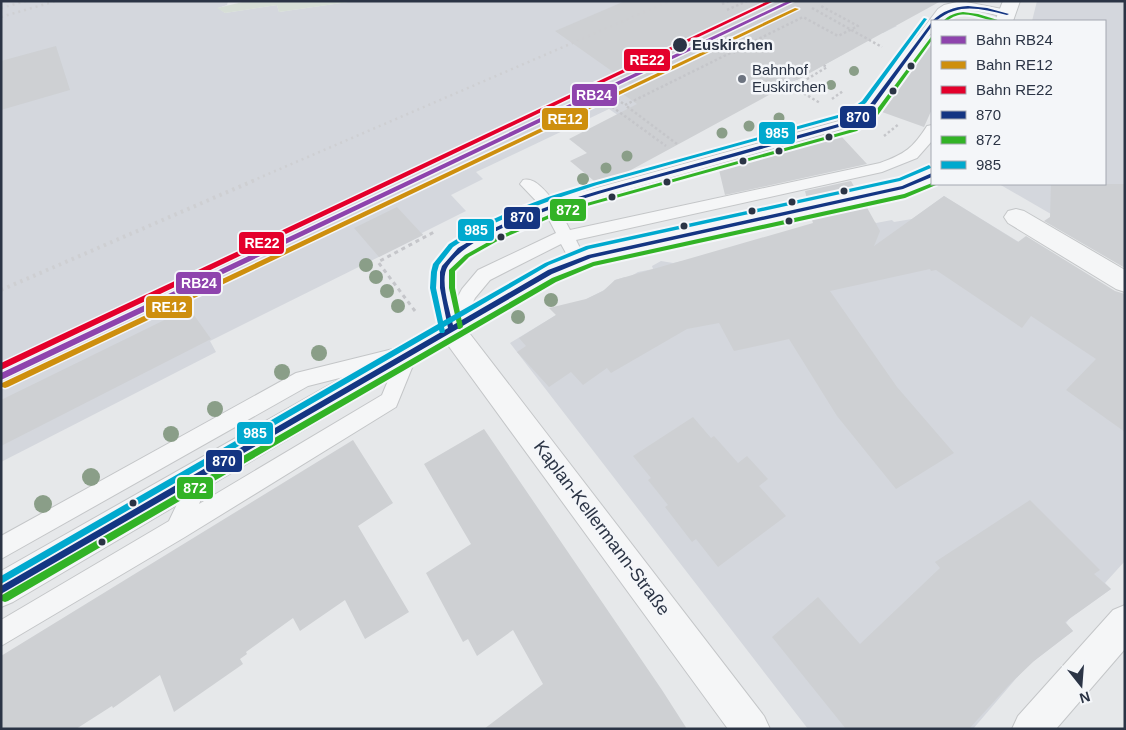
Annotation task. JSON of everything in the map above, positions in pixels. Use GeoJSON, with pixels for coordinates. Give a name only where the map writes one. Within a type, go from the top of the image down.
{"type":"FeatureCollection","features":[{"type":"Feature","properties":{"kind":"street"},"geometry":{"type":"LineString","coordinates":[[1,590],[550,272],[578,260],[903,187],[931,175]]}},
{"type":"Feature","properties":{"kind":"street"},"geometry":{"type":"LineString","coordinates":[[1016,217],[1125,282]]}},
{"type":"Feature","properties":{"kind":"street","name":"Kaplan-Kellermann-Straße"},"geometry":{"type":"LineString","coordinates":[[451,328],[751,729]]}},
{"type":"Feature","properties":{"kind":"street"},"geometry":{"type":"LineString","coordinates":[[1031,729],[1125,622]]}},
{"type":"Feature","properties":{"kind":"lane"},"geometry":{"type":"LineString","coordinates":[[935,20],[945,8],[953,5],[1008,12]]}},
{"type":"Feature","properties":{"kind":"lane"},"geometry":{"type":"LineString","coordinates":[[980,20],[1008,12]]}},
{"type":"Feature","properties":{"kind":"lane"},"geometry":{"type":"LineString","coordinates":[[451,328],[443,280],[444,267],[460,249],[515,221],[550,206],[851,122],[870,108],[931,26]]}},
{"type":"Feature","properties":{"kind":"lane"},"geometry":{"type":"LineString","coordinates":[[451,328],[468,294],[484,275],[565,236],[897,162],[924,146],[931,130]]}},
{"type":"Feature","properties":{"kind":"lane"},"geometry":{"type":"LineString","coordinates":[[528,184],[550,206],[578,260]]}},
{"type":"Feature","properties":{"kind":"lane"},"geometry":{"type":"LineString","coordinates":[[1,634],[389,401],[409,353]]}},
{"type":"Feature","properties":{"kind":"lane"},"geometry":{"type":"LineString","coordinates":[[1,548],[303,379],[409,353]]}},
{"type":"Feature","properties":{"kind":"lane"},"geometry":{"type":"LineString","coordinates":[[177,529],[201,474]]}},
{"type":"Feature","properties":{"kind":"path"},"geometry":{"type":"LineString","coordinates":[[722,4],[729,1]]}},
{"type":"Feature","properties":{"kind":"path"},"geometry":{"type":"LineString","coordinates":[[727,10],[747,1]]}},
{"type":"Feature","properties":{"kind":"path"},"geometry":{"type":"LineString","coordinates":[[799,15],[838,36],[858,26],[819,5]]}},
{"type":"Feature","properties":{"kind":"path"},"geometry":{"type":"LineString","coordinates":[[812,8],[889,51]]}},
{"type":"Feature","properties":{"kind":"path"},"geometry":{"type":"LineString","coordinates":[[625,105],[803,17]]}},
{"type":"Feature","properties":{"kind":"path"},"geometry":{"type":"LineString","coordinates":[[746,40],[751,43]]}},
{"type":"Feature","properties":{"kind":"path"},"geometry":{"type":"LineString","coordinates":[[729,49],[738,54]]}},
{"type":"Feature","properties":{"kind":"path"},"geometry":{"type":"LineString","coordinates":[[793,87],[827,67],[824,65]]}},
{"type":"Feature","properties":{"kind":"path"},"geometry":{"type":"LineString","coordinates":[[778,78],[822,105]]}},
{"type":"Feature","properties":{"kind":"path"},"geometry":{"type":"LineString","coordinates":[[609,93],[682,147]]}},
{"type":"Feature","properties":{"kind":"path"},"geometry":{"type":"LineString","coordinates":[[600,98],[670,150]]}},
{"type":"Feature","properties":{"kind":"shaded area","name":"Bahnhof Euskirchen"},"geometry":{"type":"Polygon","coordinates":[[[1,1],[228,1],[227,5],[218,8],[225,13],[277,5],[279,12],[355,1],[927,1],[889,22],[897,26],[883,33],[872,28],[853,49],[780,89],[648,136],[609,109],[476,172],[483,179],[451,195],[466,211],[422,233],[423,235],[210,341],[216,352],[1,462],[1,1]]]}},
{"type":"Feature","properties":{"kind":"shaded area"},"geometry":{"type":"Polygon","coordinates":[[[247,1],[355,1],[279,12],[277,5],[225,13],[217,8],[247,1]]]}},
{"type":"Feature","properties":{"kind":"shaded area"},"geometry":{"type":"Polygon","coordinates":[[[1037,1],[1125,1],[1125,257],[1001,185],[1106,185],[1106,20],[1032,20],[1037,1]]]}},
{"type":"Feature","properties":{"kind":"shaded area"},"geometry":{"type":"Polygon","coordinates":[[[944,196],[1125,307],[1125,561],[1105,583],[1111,589],[1076,614],[1074,613],[1066,623],[1073,631],[1026,667],[973,729],[808,729],[510,343],[556,315],[608,288],[615,280],[625,277],[626,279],[638,272],[653,269],[652,266],[661,261],[673,263],[875,222],[892,220],[894,222],[912,219],[944,196]]]}},
{"type":"Feature","properties":{"kind":"building"},"geometry":{"type":"Polygon","coordinates":[[[625,1],[941,1],[797,80],[784,75],[791,83],[607,183],[599,185],[570,161],[587,153],[569,139],[637,104],[620,92],[633,86],[555,31],[625,1]]]}},
{"type":"Feature","properties":{"kind":"building"},"geometry":{"type":"Polygon","coordinates":[[[931,44],[931,111],[924,127],[882,112],[931,44]]]}},
{"type":"Feature","properties":{"kind":"building"},"geometry":{"type":"Polygon","coordinates":[[[56,46],[70,90],[1,110],[1,61],[56,46]]]}},
{"type":"Feature","properties":{"kind":"building"},"geometry":{"type":"Polygon","coordinates":[[[841,136],[867,164],[725,195],[719,170],[841,136]]]}},
{"type":"Feature","properties":{"kind":"building"},"geometry":{"type":"Polygon","coordinates":[[[851,181],[855,188],[807,199],[805,191],[851,181]]]}},
{"type":"Feature","properties":{"kind":"building"},"geometry":{"type":"Polygon","coordinates":[[[1125,184],[1125,268],[1044,221],[1050,217],[1051,185],[1125,184]]]}},
{"type":"Feature","properties":{"kind":"building"},"geometry":{"type":"Polygon","coordinates":[[[944,196],[1018,242],[1026,236],[1115,291],[1125,294],[1125,432],[1066,390],[1096,359],[1031,316],[1022,328],[936,270],[931,271],[930,269],[830,291],[897,387],[954,453],[896,489],[837,416],[789,339],[734,351],[719,323],[687,329],[611,373],[607,368],[583,385],[571,372],[549,387],[517,352],[526,346],[519,338],[556,315],[549,308],[586,299],[603,291],[615,280],[813,223],[811,217],[865,204],[880,231],[874,246],[944,196]]]}},
{"type":"Feature","properties":{"kind":"building"},"geometry":{"type":"Polygon","coordinates":[[[397,207],[423,235],[379,257],[354,228],[397,207]]]}},
{"type":"Feature","properties":{"kind":"building"},"geometry":{"type":"Polygon","coordinates":[[[189,308],[211,339],[1,446],[1,400],[189,308]]]}},
{"type":"Feature","properties":{"kind":"building"},"geometry":{"type":"Polygon","coordinates":[[[693,417],[711,438],[714,436],[738,463],[747,456],[768,479],[759,486],[786,516],[718,567],[696,539],[692,542],[665,507],[668,505],[648,480],[651,478],[633,456],[693,417]]]}},
{"type":"Feature","properties":{"kind":"building"},"geometry":{"type":"Polygon","coordinates":[[[484,429],[687,729],[484,729],[543,684],[513,630],[477,656],[468,639],[463,642],[426,573],[471,544],[424,464],[484,429]]]}},
{"type":"Feature","properties":{"kind":"building"},"geometry":{"type":"Polygon","coordinates":[[[353,440],[393,503],[358,526],[409,612],[365,639],[345,600],[300,631],[293,618],[246,652],[247,654],[240,659],[243,664],[174,712],[160,675],[113,708],[112,706],[76,729],[1,729],[1,656],[353,440]]]}},
{"type":"Feature","properties":{"kind":"building"},"geometry":{"type":"Polygon","coordinates":[[[1030,500],[1100,570],[1094,574],[1111,589],[1065,622],[1073,631],[1034,661],[969,729],[846,729],[772,637],[818,597],[860,644],[940,568],[935,562],[1030,500]]]}},
{"type":"Feature","properties":{"kind":"railway"},"geometry":{"type":"LineString","coordinates":[[1,8],[26,1]]}},
{"type":"Feature","properties":{"kind":"railway"},"geometry":{"type":"LineString","coordinates":[[1,17],[56,1]]}},
{"type":"Feature","properties":{"kind":"railway"},"geometry":{"type":"LineString","coordinates":[[252,181],[670,1]]}},
{"type":"Feature","properties":{"kind":"railway"},"geometry":{"type":"LineString","coordinates":[[1,290],[255,180]]}},
{"type":"Feature","properties":{"kind":"rail line","name":"RE22"},"geometry":{"type":"LineString","coordinates":[[1,367],[772,1]]}},
{"type":"Feature","properties":{"kind":"rail line","name":"RB24"},"geometry":{"type":"LineString","coordinates":[[1,377],[792,1]]}},
{"type":"Feature","properties":{"kind":"rail line","name":"RE12"},"geometry":{"type":"LineString","coordinates":[[5,385],[797,9]]}},
{"type":"Feature","properties":{"kind":"transit line","name":"870"},"geometry":{"type":"LineString","coordinates":[[935,20],[950,10],[968,7],[1007,14]]}},
{"type":"Feature","properties":{"kind":"transit line","name":"872"},"geometry":{"type":"LineString","coordinates":[[946,20],[956,14],[963,13],[996,20]]}},
{"type":"Feature","properties":{"kind":"transit line","name":"985"},"geometry":{"type":"LineString","coordinates":[[442,331],[433,288],[436,264],[451,246],[477,229],[513,212],[553,197],[847,114],[864,102],[925,19]]}},
{"type":"Feature","properties":{"kind":"transit line","name":"870"},"geometry":{"type":"LineString","coordinates":[[451,329],[442,280],[445,266],[460,249],[487,233],[559,204],[851,122],[870,108],[931,25]]}},
{"type":"Feature","properties":{"kind":"transit line","name":"872"},"geometry":{"type":"LineString","coordinates":[[460,327],[452,288],[452,270],[467,256],[499,238],[560,212],[855,130],[876,114],[931,39]]}},
{"type":"Feature","properties":{"kind":"transit line","name":"985"},"geometry":{"type":"LineString","coordinates":[[1,580],[547,264],[588,247],[900,179],[929,167]]}},
{"type":"Feature","properties":{"kind":"transit line","name":"870"},"geometry":{"type":"LineString","coordinates":[[1,590],[550,272],[590,256],[903,187],[931,175]]}},
{"type":"Feature","properties":{"kind":"transit line","name":"872"},"geometry":{"type":"LineString","coordinates":[[5,598],[554,280],[593,264],[905,196],[932,185]]}},
{"type":"Feature","properties":{"kind":"place","name":"Euskirchen"},"geometry":{"type":"Point","coordinates":[680,45]}},
{"type":"Feature","properties":{"kind":"place","name":"Bahnhof Euskirchen"},"geometry":{"type":"Point","coordinates":[742,79]}}]}
